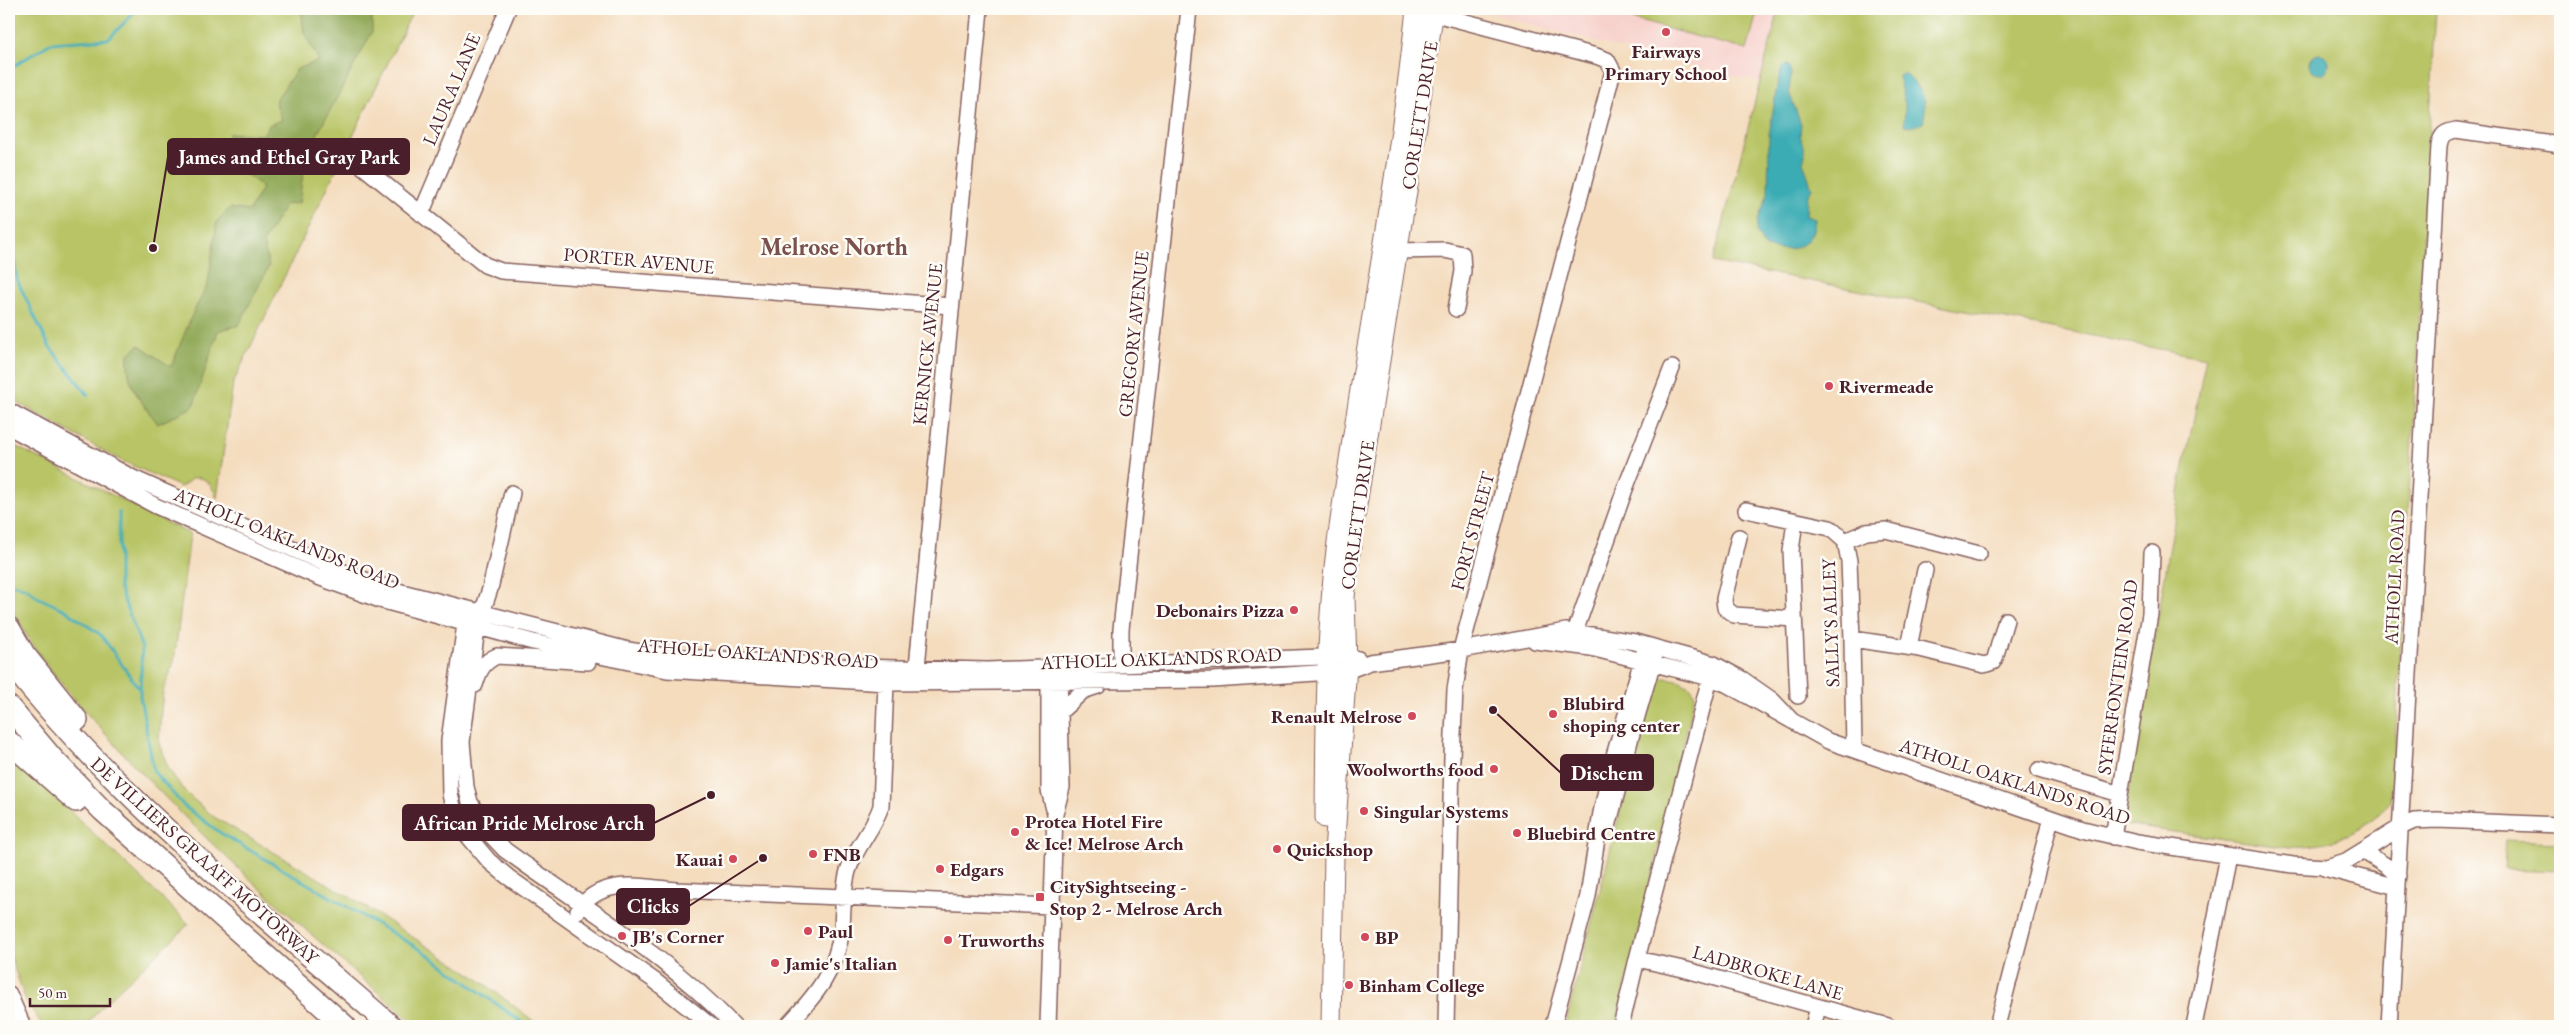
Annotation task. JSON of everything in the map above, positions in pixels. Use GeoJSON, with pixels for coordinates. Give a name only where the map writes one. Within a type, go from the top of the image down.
{"type":"FeatureCollection","features":[{"type":"Feature","properties":{"kind":"highway"},"geometry":{"type":"LineString","coordinates":[[9,628],[24,654],[48,686],[119,769],[136,802]]}},
{"type":"Feature","properties":{"kind":"highway","name":"DE VILLIERS GRAAFF MOTORWAY"},"geometry":{"type":"LineString","coordinates":[[9,661],[82,748],[136,802],[391,1026]]}},
{"type":"Feature","properties":{"kind":"highway"},"geometry":{"type":"LineString","coordinates":[[9,707],[53,759],[150,855],[345,1026]]}},
{"type":"Feature","properties":{"kind":"highway"},"geometry":{"type":"LineString","coordinates":[[9,742],[76,801],[150,855]]}},
{"type":"Feature","properties":{"kind":"main road","name":"CORLETT DRIVE"},"geometry":{"type":"LineString","coordinates":[[1331,1026],[1334,853],[1347,664],[1345,597],[1352,536],[1397,251],[1426,10]]}},
{"type":"Feature","properties":{"kind":"main road","name":"CORLETT DRIVE"},"geometry":{"type":"LineString","coordinates":[[1320,1026],[1324,962],[1328,665],[1338,536],[1385,243],[1426,10]]}},
{"type":"Feature","properties":{"kind":"street","name":"LAURA LANE"},"geometry":{"type":"LineString","coordinates":[[420,214],[508,9]]}},
{"type":"Feature","properties":{"kind":"street","name":"KERNICK AVENUE"},"geometry":{"type":"LineString","coordinates":[[916,676],[980,9]]}},
{"type":"Feature","properties":{"kind":"street","name":"GREGORY AVENUE"},"geometry":{"type":"LineString","coordinates":[[1121,664],[1121,629],[1189,9]]}},
{"type":"Feature","properties":{"kind":"street","name":"FORT STREET"},"geometry":{"type":"LineString","coordinates":[[1426,10],[1607,60],[1614,71],[1461,650],[1455,690],[1452,757],[1446,1026]]}},
{"type":"Feature","properties":{"kind":"street","name":"ATHOLL ROAD"},"geometry":{"type":"LineString","coordinates":[[2389,1026],[2439,146],[2441,136],[2445,132],[2462,130],[2560,144]]}},
{"type":"Feature","properties":{"kind":"street","name":"PORTER AVENUE"},"geometry":{"type":"LineString","coordinates":[[361,165],[485,265],[501,271],[950,306]]}},
{"type":"Feature","properties":{"kind":"street"},"geometry":{"type":"LineString","coordinates":[[1397,251],[1445,250],[1462,254],[1463,271],[1456,309]]}},
{"type":"Feature","properties":{"kind":"street"},"geometry":{"type":"LineString","coordinates":[[1575,632],[1625,489],[1672,368]]}},
{"type":"Feature","properties":{"kind":"street","name":"ATHOLL OAKLANDS ROAD"},"geometry":{"type":"LineString","coordinates":[[9,411],[133,478],[346,573],[390,589],[628,650],[665,656],[855,668],[916,676],[1024,682],[1110,683],[1213,680],[1328,665]]}},
{"type":"Feature","properties":{"kind":"street","name":"ATHOLL OAKLANDS ROAD"},"geometry":{"type":"LineString","coordinates":[[9,427],[117,487],[197,524],[380,600],[471,626],[622,662],[667,670],[886,683],[916,676],[1054,666],[1121,664],[1328,665],[1370,662],[1461,650],[1521,640],[1548,633],[1575,632],[1652,646],[1731,672],[1772,700],[1792,721]]}},
{"type":"Feature","properties":{"kind":"street"},"geometry":{"type":"LineString","coordinates":[[512,493],[490,589],[475,610],[449,741],[450,794],[457,823],[489,861],[508,877],[677,998],[711,1026]]}},
{"type":"Feature","properties":{"kind":"street","name":"SALLY'S ALLEY"},"geometry":{"type":"LineString","coordinates":[[1746,510],[1830,528],[1845,541],[1849,562],[1854,749]]}},
{"type":"Feature","properties":{"kind":"street"},"geometry":{"type":"LineString","coordinates":[[1795,520],[1791,551],[1798,696]]}},
{"type":"Feature","properties":{"kind":"street"},"geometry":{"type":"LineString","coordinates":[[1845,541],[1866,532],[1886,530],[1979,554]]}},
{"type":"Feature","properties":{"kind":"street"},"geometry":{"type":"LineString","coordinates":[[1739,537],[1724,599],[1725,608],[1734,615],[1794,619]]}},
{"type":"Feature","properties":{"kind":"street","name":"SYFERFONTEIN ROAD"},"geometry":{"type":"LineString","coordinates":[[2113,836],[2150,614],[2152,553]]}},
{"type":"Feature","properties":{"kind":"street"},"geometry":{"type":"LineString","coordinates":[[1909,647],[1925,570]]}},
{"type":"Feature","properties":{"kind":"street"},"geometry":{"type":"LineString","coordinates":[[1852,639],[1909,647],[1976,664],[1989,664],[1995,658],[2006,620]]}},
{"type":"Feature","properties":{"kind":"street"},"geometry":{"type":"LineString","coordinates":[[471,626],[463,730],[466,787],[470,802],[487,831],[505,850],[672,968],[709,999],[734,1026]]}},
{"type":"Feature","properties":{"kind":"street","name":"ATHOLL OAKLANDS ROAD"},"geometry":{"type":"LineString","coordinates":[[1521,640],[1591,648],[1710,678],[1726,684],[1814,734],[2051,818],[2113,836],[2293,866],[2321,867],[2397,882]]}},
{"type":"Feature","properties":{"kind":"street"},"geometry":{"type":"LineString","coordinates":[[1553,1026],[1588,896],[1597,872],[1652,646]]}},
{"type":"Feature","properties":{"kind":"street"},"geometry":{"type":"LineString","coordinates":[[463,730],[479,671],[491,659],[512,656],[622,662]]}},
{"type":"Feature","properties":{"kind":"street"},"geometry":{"type":"LineString","coordinates":[[1184,664],[1205,672],[1213,680]]}},
{"type":"Feature","properties":{"kind":"street"},"geometry":{"type":"LineString","coordinates":[[1048,1026],[1055,814],[1062,787],[1055,709],[1054,666]]}},
{"type":"Feature","properties":{"kind":"street"},"geometry":{"type":"LineString","coordinates":[[1622,1026],[1637,958],[1710,678]]}},
{"type":"Feature","properties":{"kind":"street"},"geometry":{"type":"LineString","coordinates":[[1024,682],[1055,709]]}},
{"type":"Feature","properties":{"kind":"street"},"geometry":{"type":"LineString","coordinates":[[787,1026],[819,992],[831,971],[840,941],[851,862],[874,822],[883,797],[886,683]]}},
{"type":"Feature","properties":{"kind":"street"},"geometry":{"type":"LineString","coordinates":[[1055,709],[1083,691],[1110,683]]}},
{"type":"Feature","properties":{"kind":"street"},"geometry":{"type":"LineString","coordinates":[[2039,770],[2120,794]]}},
{"type":"Feature","properties":{"kind":"street"},"geometry":{"type":"LineString","coordinates":[[1997,1026],[2051,818]]}},
{"type":"Feature","properties":{"kind":"street","name":"ATHOLL OAKLANDS ROAD"},"geometry":{"type":"LineString","coordinates":[[2321,867],[2340,864],[2414,821],[2560,825]]}},
{"type":"Feature","properties":{"kind":"street"},"geometry":{"type":"LineString","coordinates":[[2363,851],[2388,867],[2397,882]]}},
{"type":"Feature","properties":{"kind":"street"},"geometry":{"type":"LineString","coordinates":[[2194,1026],[2228,856]]}},
{"type":"Feature","properties":{"kind":"street"},"geometry":{"type":"LineString","coordinates":[[572,921],[583,904],[598,892],[608,887],[623,886],[1051,906]]}},
{"type":"Feature","properties":{"kind":"street","name":"LADBROKE LANE"},"geometry":{"type":"LineString","coordinates":[[1637,958],[1888,1026]]}},
{"type":"Feature","properties":{"kind":"street"},"geometry":{"type":"LineString","coordinates":[[9,994],[23,1026]]}},
{"type":"Feature","properties":{"kind":"street"},"geometry":{"type":"LineString","coordinates":[[1813,1026],[1818,1008]]}},
{"type":"Feature","properties":{"kind":"shaded area","name":"Fairways Primary School"},"geometry":{"type":"Polygon","coordinates":[[[1475,9],[1779,9],[1761,82],[1644,55],[1475,9]]]}},
{"type":"Feature","properties":{"kind":"green space"},"geometry":{"type":"Polygon","coordinates":[[[9,9],[414,9],[233,383],[217,498],[211,486],[205,480],[193,478],[181,487],[120,460],[9,398],[9,9]]]}},
{"type":"Feature","properties":{"kind":"green space"},"geometry":{"type":"Polygon","coordinates":[[[301,9],[334,9],[341,12],[345,9],[367,9],[372,15],[372,32],[305,157],[299,203],[285,205],[263,243],[269,266],[239,325],[218,331],[193,407],[158,424],[140,400],[132,384],[129,375],[128,355],[139,345],[171,367],[192,315],[208,284],[217,221],[230,208],[249,211],[262,188],[228,159],[226,148],[229,133],[263,135],[269,125],[282,120],[275,101],[297,69],[319,61],[304,33],[301,9]]]}},
{"type":"Feature","properties":{"kind":"green space"},"geometry":{"type":"Polygon","coordinates":[[[1610,9],[1758,9],[1747,50],[1609,13],[1610,9]]]}},
{"type":"Feature","properties":{"kind":"green space"},"geometry":{"type":"Polygon","coordinates":[[[1779,9],[2436,9],[2393,781],[2391,801],[2376,817],[2358,830],[2328,843],[2290,848],[2123,825],[2181,481],[2206,358],[1713,262],[1779,9]]]}},
{"type":"Feature","properties":{"kind":"green space"},"geometry":{"type":"Polygon","coordinates":[[[9,443],[190,534],[174,662],[163,691],[159,744],[169,770],[187,794],[214,817],[345,894],[477,978],[540,1026],[417,1026],[298,923],[220,852],[110,739],[67,691],[41,657],[18,621],[9,602],[9,443]]]}},
{"type":"Feature","properties":{"kind":"green space"},"geometry":{"type":"Polygon","coordinates":[[[1659,678],[1685,683],[1693,690],[1695,695],[1616,1026],[1565,1026],[1649,700],[1655,682],[1659,678]]]}},
{"type":"Feature","properties":{"kind":"green space"},"geometry":{"type":"Polygon","coordinates":[[[9,753],[189,924],[106,1002],[88,1023],[43,1026],[26,1001],[9,953],[9,753]]]}},
{"type":"Feature","properties":{"kind":"green space"},"geometry":{"type":"Polygon","coordinates":[[[2506,840],[2560,842],[2558,871],[2504,869],[2506,840]]]}},
{"type":"Feature","properties":{"kind":"water"},"geometry":{"type":"Polygon","coordinates":[[[2315,54],[2323,54],[2329,60],[2329,68],[2323,74],[2315,74],[2309,68],[2309,60],[2315,54]]]}},
{"type":"Feature","properties":{"kind":"water"},"geometry":{"type":"Polygon","coordinates":[[[1788,65],[1791,73],[1789,92],[1801,124],[1800,134],[1805,155],[1803,162],[1812,188],[1807,198],[1806,216],[1815,219],[1810,237],[1805,243],[1798,247],[1783,250],[1765,247],[1756,232],[1757,222],[1768,194],[1769,135],[1778,80],[1783,66],[1788,65]]]}},
{"type":"Feature","properties":{"kind":"water"},"geometry":{"type":"Polygon","coordinates":[[[1904,73],[1920,89],[1925,107],[1923,123],[1910,127],[1904,125],[1905,105],[1898,77],[1904,73]]]}},
{"type":"Feature","properties":{"kind":"waterway"},"geometry":{"type":"LineString","coordinates":[[9,69],[51,43],[108,39],[133,14],[135,9]]}},
{"type":"Feature","properties":{"kind":"waterway"},"geometry":{"type":"LineString","coordinates":[[9,222],[17,280],[49,346],[88,395]]}},
{"type":"Feature","properties":{"kind":"waterway"},"geometry":{"type":"LineString","coordinates":[[119,512],[119,587],[142,648],[140,696],[154,772],[184,806],[222,834],[423,951],[527,1026]]}},
{"type":"Feature","properties":{"kind":"waterway"},"geometry":{"type":"LineString","coordinates":[[9,583],[26,588],[39,598],[65,610],[101,635],[140,690]]}},
{"type":"Feature","properties":{"kind":"place","name":"Fairways Primary School"},"geometry":{"type":"Point","coordinates":[1666,32]}},
{"type":"Feature","properties":{"kind":"place","name":"James and Ethel Gray Park"},"geometry":{"type":"Point","coordinates":[153,248]}},
{"type":"Feature","properties":{"kind":"place","name":"Rivermeade"},"geometry":{"type":"Point","coordinates":[1829,386]}},
{"type":"Feature","properties":{"kind":"place","name":"Debonairs Pizza"},"geometry":{"type":"Point","coordinates":[1294,610]}},
{"type":"Feature","properties":{"kind":"place","name":"Dischem"},"geometry":{"type":"Point","coordinates":[1493,710]}},
{"type":"Feature","properties":{"kind":"place","name":"Blubird shoping center"},"geometry":{"type":"Point","coordinates":[1553,714]}},
{"type":"Feature","properties":{"kind":"place","name":"Renault Melrose"},"geometry":{"type":"Point","coordinates":[1412,716]}},
{"type":"Feature","properties":{"kind":"place","name":"Woolworths food"},"geometry":{"type":"Point","coordinates":[1494,769]}},
{"type":"Feature","properties":{"kind":"place","name":"African Pride Melrose Arch"},"geometry":{"type":"Point","coordinates":[711,795]}},
{"type":"Feature","properties":{"kind":"place","name":"Singular Systems"},"geometry":{"type":"Point","coordinates":[1364,811]}},
{"type":"Feature","properties":{"kind":"place","name":"Protea Hotel Fire & Ice! Melrose Arch"},"geometry":{"type":"Point","coordinates":[1015,832]}},
{"type":"Feature","properties":{"kind":"place","name":"Bluebird Centre"},"geometry":{"type":"Point","coordinates":[1517,833]}},
{"type":"Feature","properties":{"kind":"place","name":"Quickshop"},"geometry":{"type":"Point","coordinates":[1277,849]}},
{"type":"Feature","properties":{"kind":"place","name":"FNB"},"geometry":{"type":"Point","coordinates":[813,854]}},
{"type":"Feature","properties":{"kind":"place","name":"Clicks"},"geometry":{"type":"Point","coordinates":[763,858]}},
{"type":"Feature","properties":{"kind":"place","name":"Kauai"},"geometry":{"type":"Point","coordinates":[733,859]}},
{"type":"Feature","properties":{"kind":"place","name":"Edgars"},"geometry":{"type":"Point","coordinates":[940,869]}},
{"type":"Feature","properties":{"kind":"place","name":"CitySightseeing - Stop 2 - Melrose Arch"},"geometry":{"type":"Point","coordinates":[1040,897]}},
{"type":"Feature","properties":{"kind":"place","name":"Paul"},"geometry":{"type":"Point","coordinates":[808,931]}},
{"type":"Feature","properties":{"kind":"place","name":"JB's Corner"},"geometry":{"type":"Point","coordinates":[622,936]}},
{"type":"Feature","properties":{"kind":"place","name":"BP"},"geometry":{"type":"Point","coordinates":[1365,937]}},
{"type":"Feature","properties":{"kind":"place","name":"Truworths"},"geometry":{"type":"Point","coordinates":[948,940]}},
{"type":"Feature","properties":{"kind":"place","name":"Jamie's Italian"},"geometry":{"type":"Point","coordinates":[775,963]}},
{"type":"Feature","properties":{"kind":"place","name":"Binham College"},"geometry":{"type":"Point","coordinates":[1349,985]}},
{"type":"Feature","properties":{"kind":"district","name":"Melrose North"},"geometry":{"type":"Point","coordinates":[834,247]}}]}
